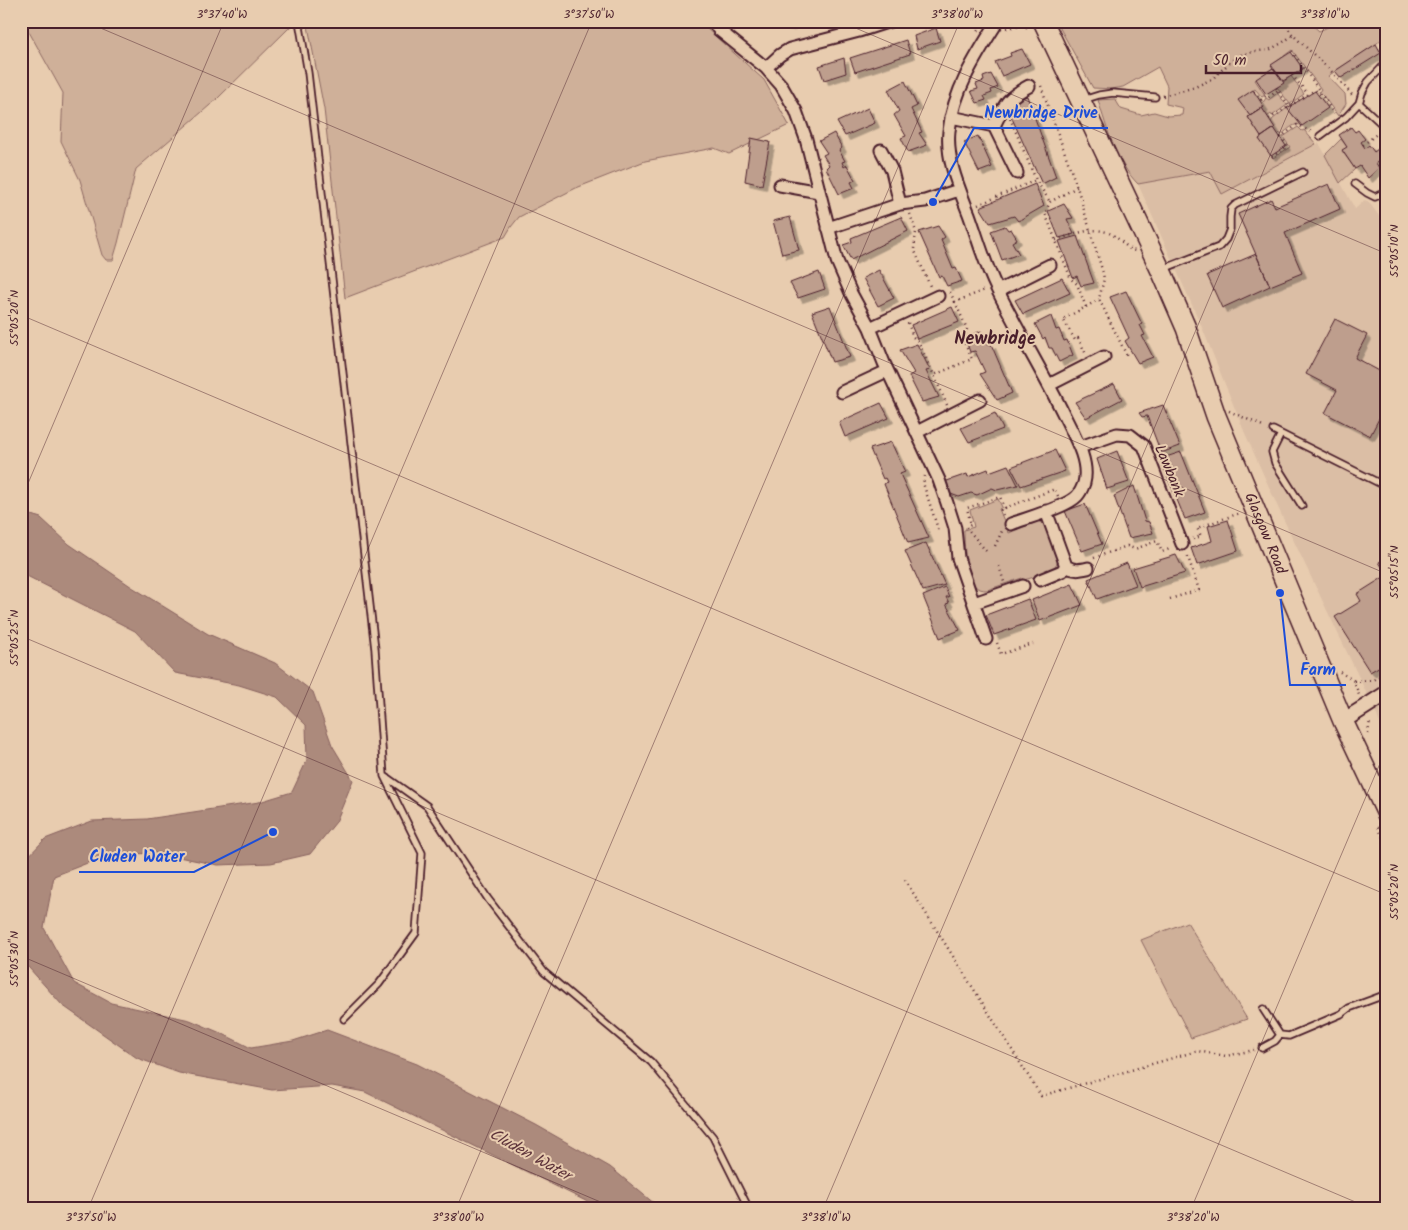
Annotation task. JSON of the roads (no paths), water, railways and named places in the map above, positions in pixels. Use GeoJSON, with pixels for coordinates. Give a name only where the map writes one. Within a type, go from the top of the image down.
{"type":"FeatureCollection","features":[{"type":"Feature","properties":{"kind":"highway","name":"Glasgow Road"},"geometry":{"type":"LineString","coordinates":[[1043,21],[1161,269],[1186,328],[1216,416],[1343,721],[1387,814]]}},
{"type":"Feature","properties":{"kind":"street"},"geometry":{"type":"LineString","coordinates":[[712,21],[719,30],[766,68],[781,85],[796,111],[806,139],[837,261],[851,293],[870,328],[887,371],[917,432],[947,503],[954,525],[958,558],[986,639]]}},
{"type":"Feature","properties":{"kind":"street"},"geometry":{"type":"LineString","coordinates":[[766,68],[780,55],[790,49],[890,21]]}},
{"type":"Feature","properties":{"kind":"street"},"geometry":{"type":"LineString","coordinates":[[998,21],[986,39],[959,93],[951,117],[948,147],[959,190],[996,288],[1049,385],[1080,447],[1085,469],[1084,483],[1077,496],[1061,506],[1009,526]]}},
{"type":"Feature","properties":{"kind":"street"},"geometry":{"type":"LineString","coordinates":[[994,126],[1006,102],[1017,92],[1034,83]]}},
{"type":"Feature","properties":{"kind":"street"},"geometry":{"type":"LineString","coordinates":[[951,117],[994,126]]}},
{"type":"Feature","properties":{"kind":"street"},"geometry":{"type":"LineString","coordinates":[[994,126],[1017,173]]}},
{"type":"Feature","properties":{"kind":"street"},"geometry":{"type":"LineString","coordinates":[[881,150],[892,170],[903,204]]}},
{"type":"Feature","properties":{"kind":"street"},"geometry":{"type":"LineString","coordinates":[[780,186],[819,192]]}},
{"type":"Feature","properties":{"kind":"street"},"geometry":{"type":"LineString","coordinates":[[828,228],[903,204],[925,201],[959,190]]}},
{"type":"Feature","properties":{"kind":"street"},"geometry":{"type":"LineString","coordinates":[[996,288],[1050,266]]}},
{"type":"Feature","properties":{"kind":"street"},"geometry":{"type":"LineString","coordinates":[[870,328],[904,312],[935,293]]}},
{"type":"Feature","properties":{"kind":"street"},"geometry":{"type":"LineString","coordinates":[[1049,385],[1104,357]]}},
{"type":"Feature","properties":{"kind":"street"},"geometry":{"type":"LineString","coordinates":[[842,392],[887,371]]}},
{"type":"Feature","properties":{"kind":"street"},"geometry":{"type":"LineString","coordinates":[[917,432],[980,400]]}},
{"type":"Feature","properties":{"kind":"street","name":"Lawbank"},"geometry":{"type":"LineString","coordinates":[[1080,447],[1117,434],[1130,435],[1144,446],[1184,548]]}},
{"type":"Feature","properties":{"kind":"street"},"geometry":{"type":"LineString","coordinates":[[1046,511],[1066,566],[1072,570],[1088,568]]}},
{"type":"Feature","properties":{"kind":"street"},"geometry":{"type":"LineString","coordinates":[[1040,580],[1062,571],[1066,566]]}},
{"type":"Feature","properties":{"kind":"street"},"geometry":{"type":"LineString","coordinates":[[974,603],[1023,586]]}},
{"type":"Feature","properties":{"kind":"street"},"geometry":{"type":"LineString","coordinates":[[1343,721],[1387,693]]}},
{"type":"Feature","properties":{"kind":"lane"},"geometry":{"type":"LineString","coordinates":[[299,21],[308,73],[375,649],[384,776],[422,853],[416,933],[379,984],[344,1019]]}},
{"type":"Feature","properties":{"kind":"lane"},"geometry":{"type":"LineString","coordinates":[[1320,136],[1346,117],[1359,103],[1368,82],[1387,62]]}},
{"type":"Feature","properties":{"kind":"lane"},"geometry":{"type":"LineString","coordinates":[[1081,100],[1113,93],[1154,97]]}},
{"type":"Feature","properties":{"kind":"lane"},"geometry":{"type":"LineString","coordinates":[[1359,103],[1386,128]]}},
{"type":"Feature","properties":{"kind":"lane"},"geometry":{"type":"LineString","coordinates":[[1161,269],[1218,247],[1226,239],[1230,229],[1231,209],[1303,172]]}},
{"type":"Feature","properties":{"kind":"lane"},"geometry":{"type":"LineString","coordinates":[[1355,184],[1375,197],[1387,191]]}},
{"type":"Feature","properties":{"kind":"lane"},"geometry":{"type":"LineString","coordinates":[[1273,430],[1387,488]]}},
{"type":"Feature","properties":{"kind":"lane"},"geometry":{"type":"LineString","coordinates":[[1281,434],[1272,452],[1275,463],[1302,506]]}},
{"type":"Feature","properties":{"kind":"lane"},"geometry":{"type":"LineString","coordinates":[[384,776],[427,806],[488,899],[544,972],[651,1062],[713,1137],[749,1209]]}},
{"type":"Feature","properties":{"kind":"lane"},"geometry":{"type":"LineString","coordinates":[[1280,1035],[1289,1036],[1341,1014],[1349,1008],[1387,994]]}},
{"type":"Feature","properties":{"kind":"lane"},"geometry":{"type":"LineString","coordinates":[[1263,1009],[1280,1035]]}},
{"type":"Feature","properties":{"kind":"lane"},"geometry":{"type":"LineString","coordinates":[[1262,1048],[1275,1041],[1280,1035]]}},
{"type":"Feature","properties":{"kind":"water"},"geometry":{"type":"Polygon","coordinates":[[[21,512],[41,518],[69,544],[132,587],[208,634],[275,663],[313,692],[332,745],[353,780],[336,822],[310,854],[271,863],[218,865],[159,853],[108,855],[54,876],[44,928],[74,983],[111,1003],[190,1020],[251,1048],[293,1041],[327,1030],[417,1064],[536,1125],[610,1167],[661,1209],[602,1209],[365,1092],[332,1086],[272,1090],[179,1073],[137,1058],[62,1005],[21,959],[21,864],[45,839],[92,821],[147,819],[259,802],[292,792],[307,760],[306,725],[277,697],[239,685],[175,673],[135,631],[21,573],[21,512]]]}},
{"type":"Feature","properties":{"kind":"place","name":"Newbridge Drive"},"geometry":{"type":"Point","coordinates":[933,202]}},
{"type":"Feature","properties":{"kind":"place","name":"Farm"},"geometry":{"type":"Point","coordinates":[1280,593]}},
{"type":"Feature","properties":{"kind":"place","name":"Cluden Water"},"geometry":{"type":"Point","coordinates":[273,832]}},
{"type":"Feature","properties":{"kind":"district","name":"Newbridge"},"geometry":{"type":"Point","coordinates":[995,339]}}]}
